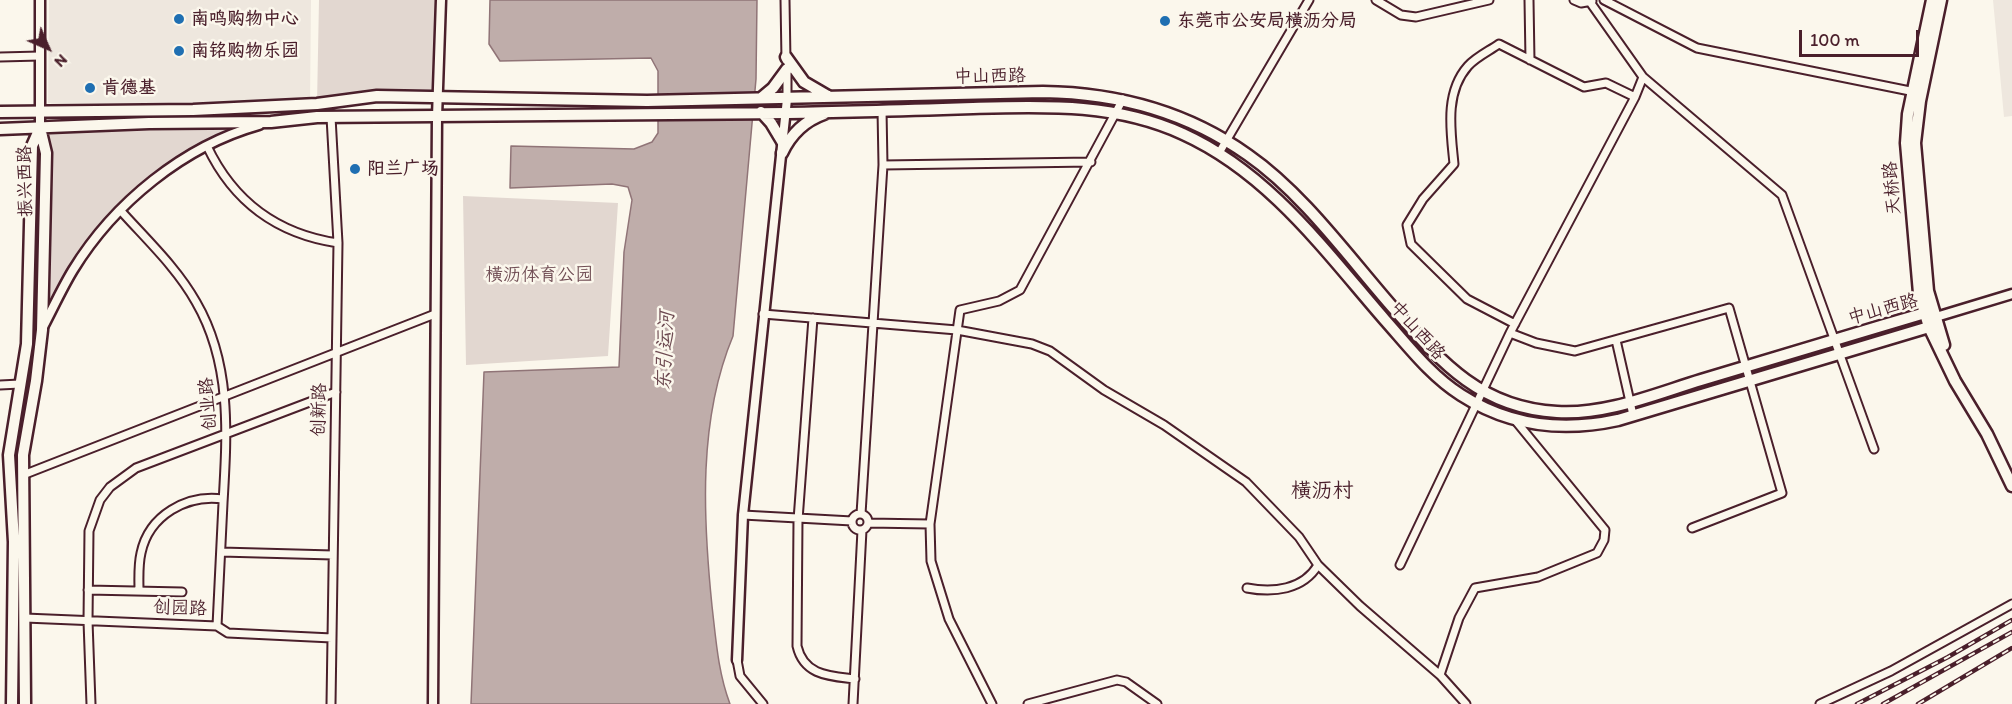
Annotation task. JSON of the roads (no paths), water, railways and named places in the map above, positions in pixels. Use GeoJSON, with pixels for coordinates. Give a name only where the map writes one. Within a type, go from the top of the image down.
{"type":"FeatureCollection","features":[{"type":"Feature","properties":{"kind":"main road","name":"天桥路"},"geometry":{"type":"LineString","coordinates":[[1932,0],[1917,93],[1916,157],[1928,291],[1950,369]]}},
{"type":"Feature","properties":{"kind":"main road","name":"天桥路"},"geometry":{"type":"LineString","coordinates":[[1941,0],[1906,128],[1906,158],[1919,293],[1929,327],[1987,434],[2012,486]]}},
{"type":"Feature","properties":{"kind":"main road"},"geometry":{"type":"LineString","coordinates":[[786,57],[804,82],[831,97]]}},
{"type":"Feature","properties":{"kind":"main road"},"geometry":{"type":"LineString","coordinates":[[761,98],[773,88],[786,69]]}},
{"type":"Feature","properties":{"kind":"main road","name":"中山西路"},"geometry":{"type":"LineString","coordinates":[[0,112],[193,110],[317,104],[377,96],[647,101],[1043,92],[1079,93],[1123,99],[1186,119],[1226,140],[1278,179],[1436,357],[1483,392],[1519,406],[1557,412],[1596,410],[1630,401],[1925,313],[1936,318],[1929,327],[1633,415],[1577,426],[1546,425],[1515,420],[1476,404],[1441,381],[1269,190],[1219,153],[1180,132],[1116,112],[1078,107],[1043,106],[649,116],[331,117],[271,122],[149,123],[0,129]]}},
{"type":"Feature","properties":{"kind":"main road"},"geometry":{"type":"LineString","coordinates":[[761,112],[771,123],[782,148],[801,126],[831,112]]}},
{"type":"Feature","properties":{"kind":"main road","name":"振兴西路"},"geometry":{"type":"LineString","coordinates":[[25,704],[23,455],[42,330],[46,153],[40,128]]}},
{"type":"Feature","properties":{"kind":"main road","name":"振兴西路"},"geometry":{"type":"LineString","coordinates":[[12,704],[14,542],[9,455],[27,344],[32,146],[40,128]]}},
{"type":"Feature","properties":{"kind":"street"},"geometry":{"type":"LineString","coordinates":[[40,0],[40,128]]}},
{"type":"Feature","properties":{"kind":"street"},"geometry":{"type":"LineString","coordinates":[[433,704],[436,117],[439,96],[441,0]]}},
{"type":"Feature","properties":{"kind":"street"},"geometry":{"type":"LineString","coordinates":[[763,704],[740,676],[737,660],[743,515],[786,113],[785,0]]}},
{"type":"Feature","properties":{"kind":"street"},"geometry":{"type":"LineString","coordinates":[[1219,153],[1309,0]]}},
{"type":"Feature","properties":{"kind":"street"},"geometry":{"type":"LineString","coordinates":[[1376,0],[1401,15],[1416,17],[1489,0]]}},
{"type":"Feature","properties":{"kind":"street"},"geometry":{"type":"LineString","coordinates":[[1529,0],[1530,60]]}},
{"type":"Feature","properties":{"kind":"street"},"geometry":{"type":"LineString","coordinates":[[1574,0],[1591,1],[1643,77],[1782,195],[1874,449]]}},
{"type":"Feature","properties":{"kind":"street"},"geometry":{"type":"LineString","coordinates":[[1604,0],[1697,48],[1917,93]]}},
{"type":"Feature","properties":{"kind":"street"},"geometry":{"type":"LineString","coordinates":[[1515,324],[1467,299],[1411,244],[1407,225],[1423,199],[1454,164],[1450,109],[1462,74],[1470,64],[1499,44],[1584,87],[1606,83],[1635,97]]}},
{"type":"Feature","properties":{"kind":"street"},"geometry":{"type":"LineString","coordinates":[[0,57],[40,56]]}},
{"type":"Feature","properties":{"kind":"street"},"geometry":{"type":"LineString","coordinates":[[1400,565],[1510,333],[1635,97],[1643,77]]}},
{"type":"Feature","properties":{"kind":"street"},"geometry":{"type":"LineString","coordinates":[[992,704],[942,602],[931,561],[930,524],[960,310],[999,301],[1020,290],[1123,99]]}},
{"type":"Feature","properties":{"kind":"street"},"geometry":{"type":"LineString","coordinates":[[861,514],[883,165],[882,110]]}},
{"type":"Feature","properties":{"kind":"street","name":"创新路"},"geometry":{"type":"LineString","coordinates":[[331,117],[338,243],[331,704]]}},
{"type":"Feature","properties":{"kind":"street"},"geometry":{"type":"LineString","coordinates":[[42,330],[73,270],[121,211],[163,174],[207,146],[242,130],[271,122]]}},
{"type":"Feature","properties":{"kind":"street"},"geometry":{"type":"LineString","coordinates":[[207,146],[225,179],[244,200],[266,218],[300,235],[338,243]]}},
{"type":"Feature","properties":{"kind":"street"},"geometry":{"type":"LineString","coordinates":[[883,165],[1091,162]]}},
{"type":"Feature","properties":{"kind":"street","name":"创业路"},"geometry":{"type":"LineString","coordinates":[[121,211],[178,276],[196,302],[214,341],[225,396],[227,433],[217,626]]}},
{"type":"Feature","properties":{"kind":"street"},"geometry":{"type":"LineString","coordinates":[[1936,318],[2012,294]]}},
{"type":"Feature","properties":{"kind":"street"},"geometry":{"type":"LineString","coordinates":[[1510,333],[1536,343],[1575,351],[1729,308],[1782,493],[1692,528]]}},
{"type":"Feature","properties":{"kind":"street"},"geometry":{"type":"LineString","coordinates":[[23,475],[435,314]]}},
{"type":"Feature","properties":{"kind":"street"},"geometry":{"type":"LineString","coordinates":[[763,314],[957,330],[1032,344],[1062,358],[1104,390],[1164,425],[1246,482],[1299,537],[1318,565],[1360,606],[1440,675],[1459,704]]}},
{"type":"Feature","properties":{"kind":"street"},"geometry":{"type":"LineString","coordinates":[[813,318],[798,520],[797,641],[800,656],[809,668],[818,674],[855,679]]}},
{"type":"Feature","properties":{"kind":"street"},"geometry":{"type":"LineString","coordinates":[[1616,340],[1633,415]]}},
{"type":"Feature","properties":{"kind":"street"},"geometry":{"type":"LineString","coordinates":[[0,385],[20,384]]}},
{"type":"Feature","properties":{"kind":"street"},"geometry":{"type":"LineString","coordinates":[[92,704],[88,621],[88,531],[100,500],[110,487],[136,468],[336,392]]}},
{"type":"Feature","properties":{"kind":"street"},"geometry":{"type":"LineString","coordinates":[[1440,675],[1459,618],[1475,588],[1538,577],[1597,553],[1604,540],[1605,530],[1515,420]]}},
{"type":"Feature","properties":{"kind":"street"},"geometry":{"type":"LineString","coordinates":[[139,591],[141,554],[147,537],[157,522],[184,503],[200,499],[224,499]]}},
{"type":"Feature","properties":{"kind":"street"},"geometry":{"type":"LineString","coordinates":[[852,521],[855,516],[861,514]]}},
{"type":"Feature","properties":{"kind":"street"},"geometry":{"type":"LineString","coordinates":[[861,514],[866,517],[868,523]]}},
{"type":"Feature","properties":{"kind":"street"},"geometry":{"type":"LineString","coordinates":[[743,515],[798,520],[852,521]]}},
{"type":"Feature","properties":{"kind":"street"},"geometry":{"type":"LineString","coordinates":[[852,521],[856,529],[862,530]]}},
{"type":"Feature","properties":{"kind":"street"},"geometry":{"type":"LineString","coordinates":[[868,523],[930,524]]}},
{"type":"Feature","properties":{"kind":"street"},"geometry":{"type":"LineString","coordinates":[[853,704],[862,530],[868,523]]}},
{"type":"Feature","properties":{"kind":"street"},"geometry":{"type":"LineString","coordinates":[[221,552],[333,555]]}},
{"type":"Feature","properties":{"kind":"street"},"geometry":{"type":"LineString","coordinates":[[1247,588],[1266,591],[1295,585],[1304,581],[1318,565]]}},
{"type":"Feature","properties":{"kind":"street"},"geometry":{"type":"LineString","coordinates":[[88,590],[182,592]]}},
{"type":"Feature","properties":{"kind":"street"},"geometry":{"type":"LineString","coordinates":[[1820,704],[1891,671],[2012,604]]}},
{"type":"Feature","properties":{"kind":"street","name":"创园路"},"geometry":{"type":"LineString","coordinates":[[25,618],[217,626],[228,633],[332,638]]}},
{"type":"Feature","properties":{"kind":"street"},"geometry":{"type":"LineString","coordinates":[[1028,704],[1117,680],[1126,682],[1157,704]]}},
{"type":"Feature","properties":{"kind":"street"},"geometry":{"type":"LineString","coordinates":[[1451,690],[1466,704]]}},
{"type":"Feature","properties":{"kind":"water","name":"东引运河"},"geometry":{"type":"Polygon","coordinates":[[[490,0],[757,0],[756,79],[733,336],[714,401],[706,469],[705,504],[712,606],[720,668],[730,704],[471,704],[484,372],[619,367],[624,252],[632,200],[628,187],[612,184],[510,188],[511,146],[634,149],[652,142],[658,133],[658,71],[651,58],[500,61],[489,44],[490,0]]]}},
{"type":"Feature","properties":{"kind":"railway"},"geometry":{"type":"LineString","coordinates":[[1857,704],[1948,657],[2012,620]]}},
{"type":"Feature","properties":{"kind":"railway"},"geometry":{"type":"LineString","coordinates":[[1883,704],[2012,632]]}},
{"type":"Feature","properties":{"kind":"railway"},"geometry":{"type":"LineString","coordinates":[[1918,704],[2012,648]]}},
{"type":"Feature","properties":{"kind":"place","name":"南鸣购物中心"},"geometry":{"type":"Point","coordinates":[179,19]}},
{"type":"Feature","properties":{"kind":"place","name":"东莞市公安局横沥分局"},"geometry":{"type":"Point","coordinates":[1165,21]}},
{"type":"Feature","properties":{"kind":"place","name":"南铭购物乐园"},"geometry":{"type":"Point","coordinates":[179,51]}},
{"type":"Feature","properties":{"kind":"place","name":"肯德基"},"geometry":{"type":"Point","coordinates":[90,88]}},
{"type":"Feature","properties":{"kind":"place","name":"阳兰广场"},"geometry":{"type":"Point","coordinates":[355,169]}},
{"type":"Feature","properties":{"kind":"district","name":"横沥村"},"geometry":{"type":"Point","coordinates":[1322,492]}},
{"type":"Feature","properties":{"kind":"park label","name":"横沥体育公园"},"geometry":{"type":"Point","coordinates":[539,275]}}]}
